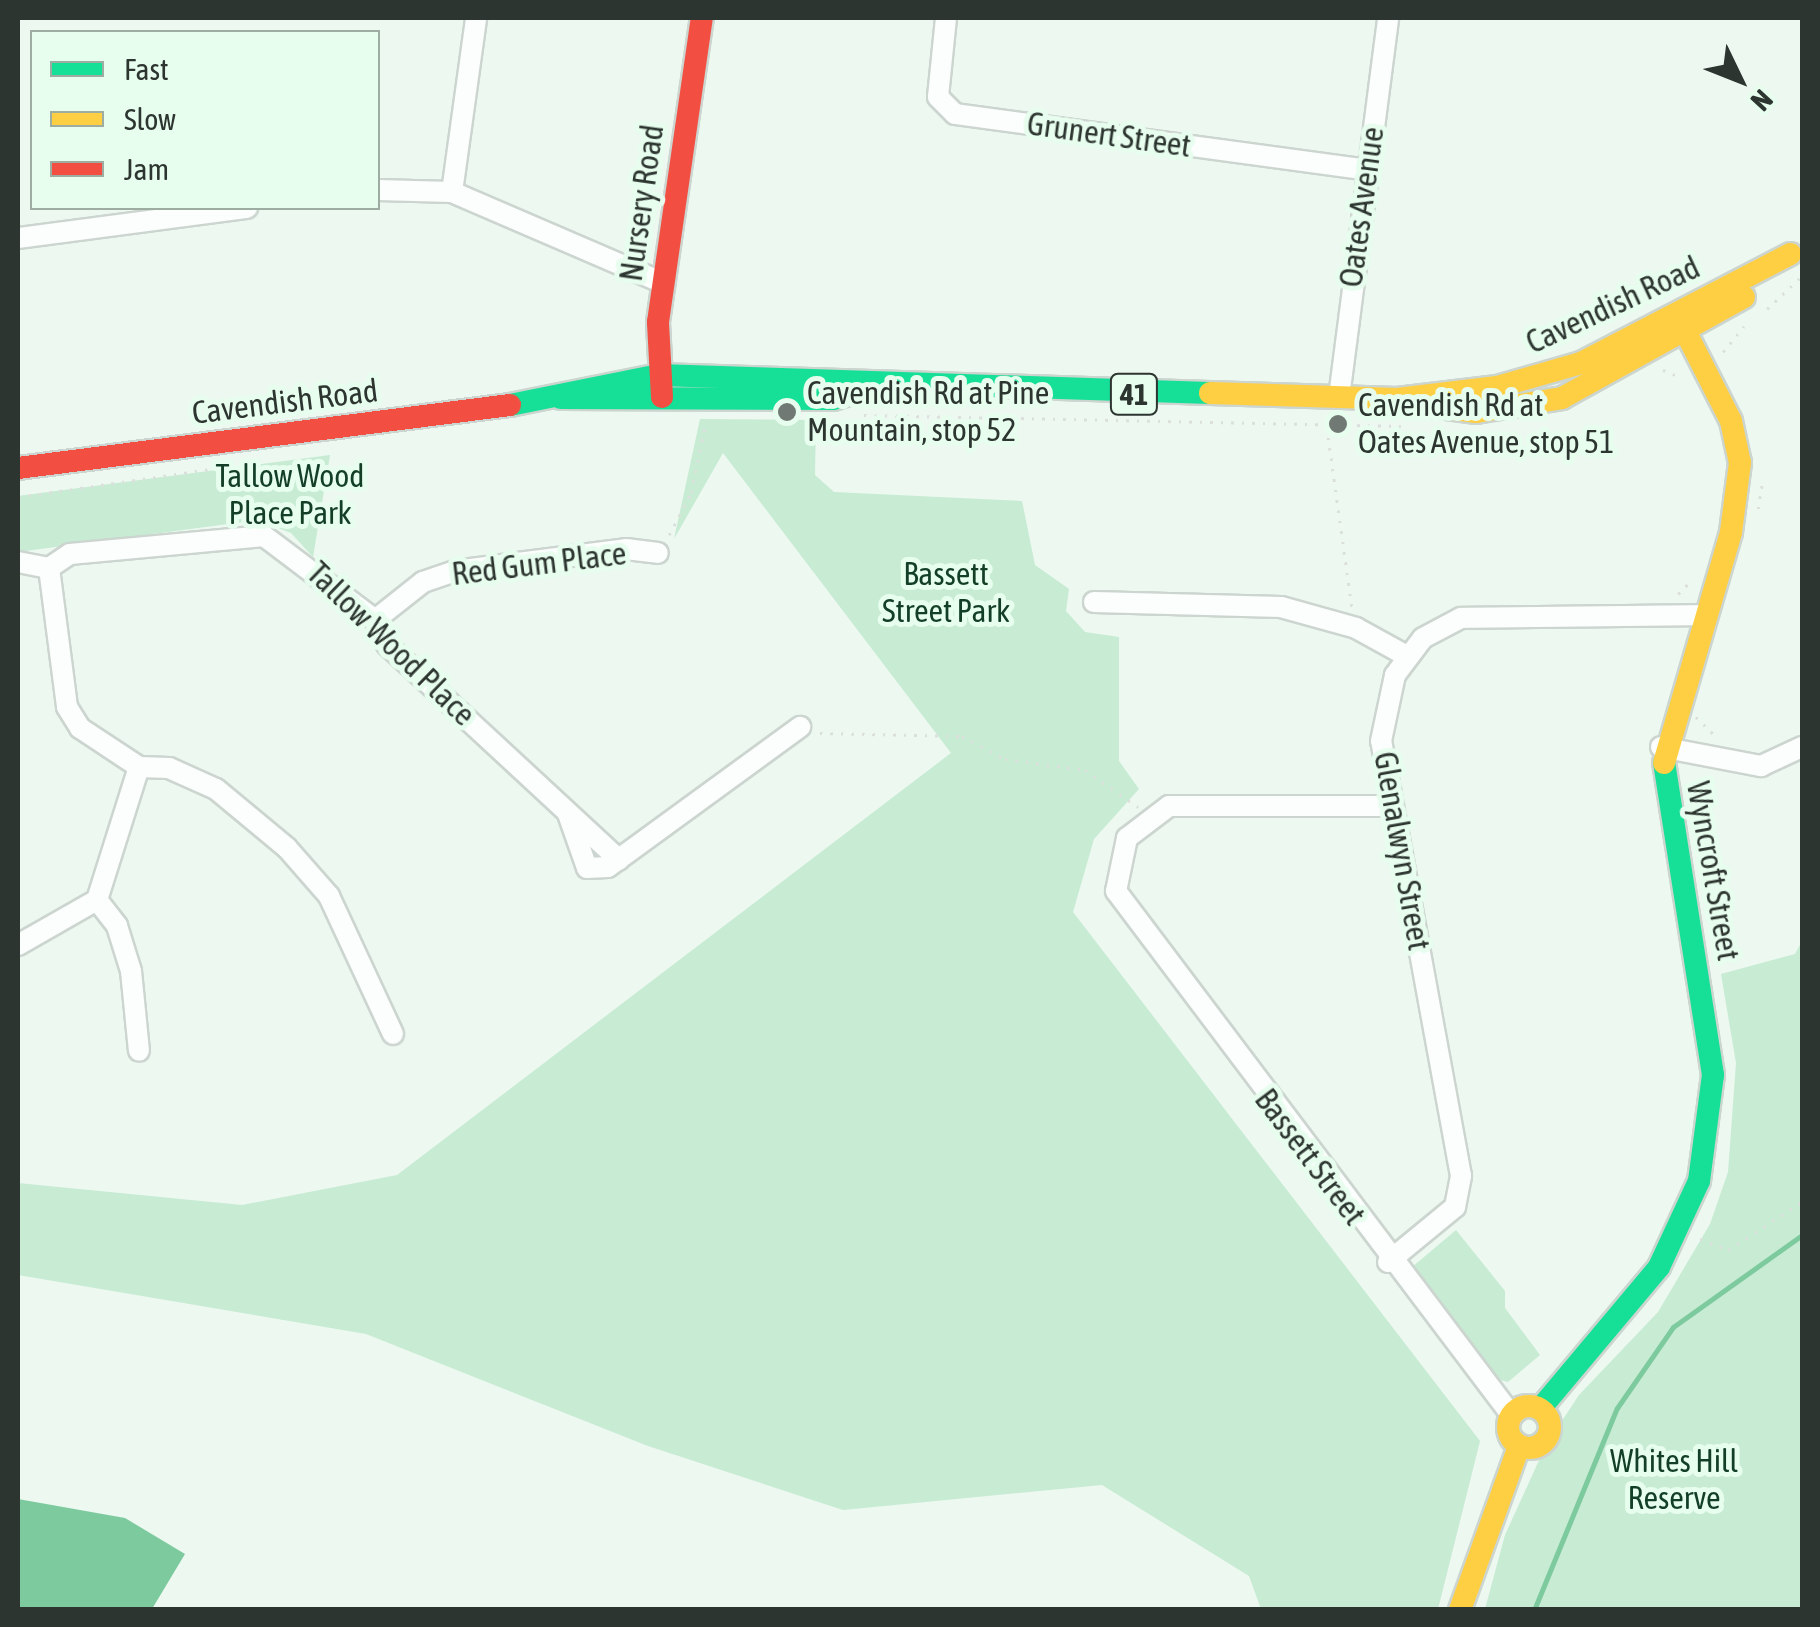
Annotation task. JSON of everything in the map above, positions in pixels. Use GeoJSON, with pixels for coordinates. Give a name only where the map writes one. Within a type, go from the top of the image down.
{"type":"FeatureCollection","features":[{"type":"Feature","properties":{"kind":"main road","name":"Nursery Road"},"geometry":{"type":"LineString","coordinates":[[662,399],[659,375],[664,283],[702,18]]}},
{"type":"Feature","properties":{"kind":"main road","name":"Cavendish Road"},"geometry":{"type":"LineString","coordinates":[[18,468],[561,398],[833,399],[870,388],[1398,398],[1457,412],[1539,404],[1683,325],[1796,248]]}},
{"type":"Feature","properties":{"kind":"main road","name":"Wyncroft Street"},"geometry":{"type":"LineString","coordinates":[[1519,1446],[1547,1438],[1540,1409],[1681,1228],[1699,1181],[1713,1075],[1662,747],[1736,512],[1740,463],[1683,325]]}},
{"type":"Feature","properties":{"kind":"main road","name":"Cavendish Road"},"geometry":{"type":"LineString","coordinates":[[561,398],[591,383],[659,375],[837,376],[870,388]]}},
{"type":"Feature","properties":{"kind":"main road"},"geometry":{"type":"LineString","coordinates":[[1460,1610],[1519,1446],[1512,1416],[1540,1409]]}},
{"type":"Feature","properties":{"kind":"street"},"geometry":{"type":"LineString","coordinates":[[452,192],[476,18]]}},
{"type":"Feature","properties":{"kind":"street","name":"Grunert Street"},"geometry":{"type":"LineString","coordinates":[[946,18],[938,97],[955,114],[1367,170]]}},
{"type":"Feature","properties":{"kind":"street","name":"Oates Avenue"},"geometry":{"type":"LineString","coordinates":[[1340,397],[1388,18]]}},
{"type":"Feature","properties":{"kind":"street"},"geometry":{"type":"LineString","coordinates":[[380,190],[452,192],[664,283]]}},
{"type":"Feature","properties":{"kind":"street"},"geometry":{"type":"LineString","coordinates":[[18,238],[233,210]]}},
{"type":"Feature","properties":{"kind":"street","name":"Tallow Wood Place"},"geometry":{"type":"LineString","coordinates":[[49,568],[70,554],[264,536],[374,620],[387,646],[567,807],[587,868],[619,860],[800,727]]}},
{"type":"Feature","properties":{"kind":"street","name":"Red Gum Place"},"geometry":{"type":"LineString","coordinates":[[374,620],[423,582],[455,570],[626,549],[658,554]]}},
{"type":"Feature","properties":{"kind":"street"},"geometry":{"type":"LineString","coordinates":[[18,562],[49,568],[66,707],[80,728],[139,767],[169,768],[216,789],[308,870],[393,1034]]}},
{"type":"Feature","properties":{"kind":"street"},"geometry":{"type":"LineString","coordinates":[[1094,602],[1281,607],[1356,628],[1407,656],[1460,618],[1509,610],[1701,615]]}},
{"type":"Feature","properties":{"kind":"street","name":"Glenalwyn Street"},"geometry":{"type":"LineString","coordinates":[[1388,1262],[1455,1207],[1462,1176],[1392,806],[1385,706],[1407,656]]}},
{"type":"Feature","properties":{"kind":"street"},"geometry":{"type":"LineString","coordinates":[[1662,747],[1760,766],[1802,747]]}},
{"type":"Feature","properties":{"kind":"street"},"geometry":{"type":"LineString","coordinates":[[18,944],[96,900],[139,767]]}},
{"type":"Feature","properties":{"kind":"street"},"geometry":{"type":"LineString","coordinates":[[1148,818],[1196,802],[1392,806]]}},
{"type":"Feature","properties":{"kind":"street","name":"Bassett Street"},"geometry":{"type":"LineString","coordinates":[[1148,818],[1128,838],[1116,891],[1388,1262],[1512,1416]]}},
{"type":"Feature","properties":{"kind":"street"},"geometry":{"type":"LineString","coordinates":[[96,900],[117,926],[131,970],[139,1051]]}},
{"type":"Feature","properties":{"kind":"path"},"geometry":{"type":"LineString","coordinates":[[1647,373],[1676,372],[1689,385]]}},
{"type":"Feature","properties":{"kind":"path"},"geometry":{"type":"LineString","coordinates":[[658,554],[687,505],[707,415]]}},
{"type":"Feature","properties":{"kind":"path"},"geometry":{"type":"LineString","coordinates":[[861,415],[1404,426]]}},
{"type":"Feature","properties":{"kind":"path"},"geometry":{"type":"LineString","coordinates":[[1327,426],[1356,628]]}},
{"type":"Feature","properties":{"kind":"path"},"geometry":{"type":"LineString","coordinates":[[18,498],[242,464]]}},
{"type":"Feature","properties":{"kind":"path"},"geometry":{"type":"LineString","coordinates":[[1678,600],[1691,580]]}},
{"type":"Feature","properties":{"kind":"path"},"geometry":{"type":"LineString","coordinates":[[800,727],[962,736],[1005,759],[1085,770],[1148,818]]}},
{"type":"Feature","properties":{"kind":"path"},"geometry":{"type":"LineString","coordinates":[[1681,1228],[1728,1250],[1802,1202]]}},
{"type":"Feature","properties":{"kind":"green space","name":"Bassett Street Park"},"geometry":{"type":"Polygon","coordinates":[[[700,419],[816,420],[815,475],[834,492],[1022,501],[1035,565],[1069,589],[1066,611],[1085,632],[1119,637],[1119,761],[1139,789],[1094,839],[1073,912],[1480,1441],[1438,1609],[1261,1609],[1249,1576],[1102,1485],[843,1510],[648,1446],[366,1334],[18,1275],[18,1183],[242,1205],[397,1175],[951,753],[723,453],[674,539],[700,419]]]}},
{"type":"Feature","properties":{"kind":"green space","name":"Tallow Wood Place Park"},"geometry":{"type":"Polygon","coordinates":[[[330,455],[313,557],[291,533],[258,520],[18,552],[18,496],[330,455]]]}},
{"type":"Feature","properties":{"kind":"green space","name":"Whites Hill Reserve"},"geometry":{"type":"Polygon","coordinates":[[[1802,941],[1802,1609],[1485,1609],[1505,1535],[1546,1445],[1579,1395],[1658,1312],[1710,1224],[1728,1172],[1736,1063],[1721,974],[1795,954],[1802,941]]]}},
{"type":"Feature","properties":{"kind":"green space"},"geometry":{"type":"Polygon","coordinates":[[[1456,1230],[1505,1291],[1505,1308],[1540,1355],[1508,1382],[1493,1378],[1411,1268],[1456,1230]]]}},
{"type":"Feature","properties":{"kind":"shaded area"},"geometry":{"type":"Polygon","coordinates":[[[18,1499],[125,1518],[185,1554],[152,1609],[18,1609],[18,1499]]]}},
{"type":"Feature","properties":{"kind":"waterway"},"geometry":{"type":"LineString","coordinates":[[1534,1610],[1617,1408],[1673,1327],[1802,1235]]}},
{"type":"Feature","properties":{"kind":"traffic: fast"},"geometry":{"type":"LineString","coordinates":[[510,405],[659,375],[1210,393]]}},
{"type":"Feature","properties":{"kind":"traffic: fast"},"geometry":{"type":"LineString","coordinates":[[561,398],[833,399],[870,388]]}},
{"type":"Feature","properties":{"kind":"traffic: fast"},"geometry":{"type":"LineString","coordinates":[[1540,1409],[1659,1267],[1699,1181],[1713,1075],[1664,763]]}},
{"type":"Feature","properties":{"kind":"traffic: slow"},"geometry":{"type":"LineString","coordinates":[[1210,393],[1397,399],[1497,387],[1581,363],[1790,254]]}},
{"type":"Feature","properties":{"kind":"traffic: slow"},"geometry":{"type":"LineString","coordinates":[[1410,403],[1476,412],[1562,398],[1744,297]]}},
{"type":"Feature","properties":{"kind":"traffic: slow"},"geometry":{"type":"LineString","coordinates":[[1664,763],[1731,532],[1740,463],[1731,421],[1677,315]]}},
{"type":"Feature","properties":{"kind":"traffic: slow"},"geometry":{"type":"LineString","coordinates":[[1529,1406],[1544,1412],[1550,1427],[1544,1442],[1529,1448],[1514,1442],[1508,1427],[1514,1412],[1529,1406]]}},
{"type":"Feature","properties":{"kind":"traffic: slow"},"geometry":{"type":"LineString","coordinates":[[1460,1610],[1519,1446]]}},
{"type":"Feature","properties":{"kind":"traffic: jam"},"geometry":{"type":"LineString","coordinates":[[662,397],[658,322],[702,18]]}},
{"type":"Feature","properties":{"kind":"traffic: jam"},"geometry":{"type":"LineString","coordinates":[[18,468],[510,405]]}},
{"type":"Feature","properties":{"kind":"place","name":"Cavendish Rd at Pine Mountain, stop 52"},"geometry":{"type":"Point","coordinates":[787,412]}},
{"type":"Feature","properties":{"kind":"place","name":"Cavendish Rd at Oates Avenue, stop 51"},"geometry":{"type":"Point","coordinates":[1338,424]}}]}
